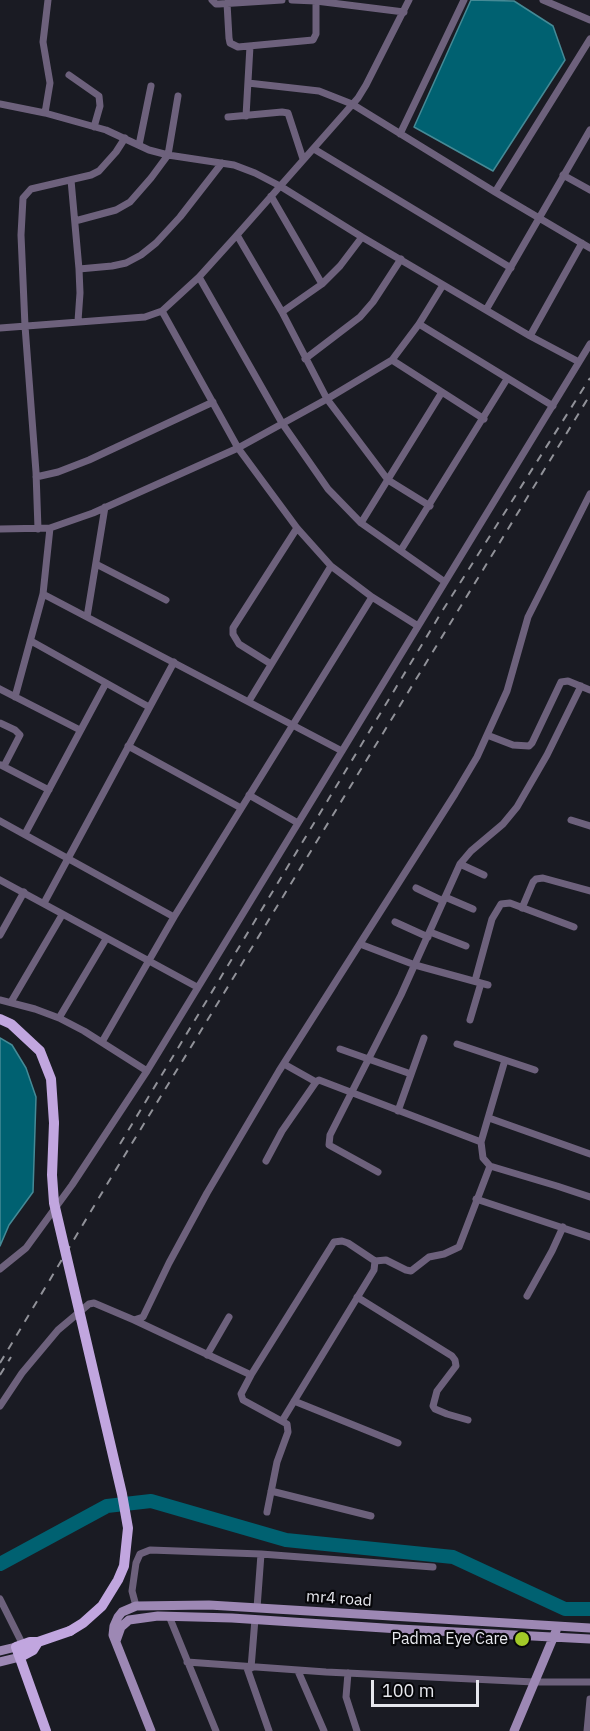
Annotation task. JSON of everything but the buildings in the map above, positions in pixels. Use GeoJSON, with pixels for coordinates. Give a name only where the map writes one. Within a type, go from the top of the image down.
{"type":"FeatureCollection","features":[{"type":"Feature","properties":{"kind":"main road"},"geometry":{"type":"LineString","coordinates":[[0,1019],[10,1024],[40,1051],[51,1079],[54,1123],[52,1175],[54,1203],[128,1528],[124,1566],[102,1606],[70,1631],[38,1642],[30,1642],[21,1651]]}},
{"type":"Feature","properties":{"kind":"main road"},"geometry":{"type":"LineString","coordinates":[[21,1651],[46,1731]]}},
{"type":"Feature","properties":{"kind":"main road"},"geometry":{"type":"LineString","coordinates":[[21,1651],[54,1731]]}},
{"type":"Feature","properties":{"kind":"street"},"geometry":{"type":"LineString","coordinates":[[45,113],[50,83],[43,42],[48,0]]}},
{"type":"Feature","properties":{"kind":"street"},"geometry":{"type":"LineString","coordinates":[[212,0],[216,4],[282,0]]}},
{"type":"Feature","properties":{"kind":"street"},"geometry":{"type":"LineString","coordinates":[[292,0],[404,12]]}},
{"type":"Feature","properties":{"kind":"street"},"geometry":{"type":"LineString","coordinates":[[0,328],[145,317],[162,311],[199,277],[352,104],[366,85],[409,0]]}},
{"type":"Feature","properties":{"kind":"street"},"geometry":{"type":"LineString","coordinates":[[400,134],[464,0]]}},
{"type":"Feature","properties":{"kind":"street"},"geometry":{"type":"LineString","coordinates":[[543,0],[590,20]]}},
{"type":"Feature","properties":{"kind":"street"},"geometry":{"type":"LineString","coordinates":[[227,3],[230,43],[238,47],[313,40],[316,33],[316,1]]}},
{"type":"Feature","properties":{"kind":"street"},"geometry":{"type":"LineString","coordinates":[[495,192],[590,39]]}},
{"type":"Feature","properties":{"kind":"street"},"geometry":{"type":"LineString","coordinates":[[246,116],[250,46]]}},
{"type":"Feature","properties":{"kind":"street"},"geometry":{"type":"LineString","coordinates":[[69,75],[99,96],[100,106],[94,127]]}},
{"type":"Feature","properties":{"kind":"street"},"geometry":{"type":"LineString","coordinates":[[248,83],[319,91],[352,104],[590,248]]}},
{"type":"Feature","properties":{"kind":"street"},"geometry":{"type":"LineString","coordinates":[[139,145],[151,86]]}},
{"type":"Feature","properties":{"kind":"street"},"geometry":{"type":"LineString","coordinates":[[75,221],[116,210],[130,202],[168,155],[178,96]]}},
{"type":"Feature","properties":{"kind":"street"},"geometry":{"type":"LineString","coordinates":[[0,104],[45,113],[94,127],[168,155],[244,168],[280,186],[443,285],[579,362]]}},
{"type":"Feature","properties":{"kind":"street"},"geometry":{"type":"LineString","coordinates":[[228,117],[288,113],[303,159]]}},
{"type":"Feature","properties":{"kind":"street"},"geometry":{"type":"LineString","coordinates":[[486,310],[590,130]]}},
{"type":"Feature","properties":{"kind":"street"},"geometry":{"type":"LineString","coordinates":[[38,529],[25,326],[21,235],[23,198],[31,189],[91,175],[99,171],[113,157],[125,138]]}},
{"type":"Feature","properties":{"kind":"street"},"geometry":{"type":"LineString","coordinates":[[314,149],[511,268]]}},
{"type":"Feature","properties":{"kind":"street"},"geometry":{"type":"LineString","coordinates":[[79,269],[126,263],[141,255],[180,218],[222,163]]}},
{"type":"Feature","properties":{"kind":"street"},"geometry":{"type":"LineString","coordinates":[[563,175],[590,190]]}},
{"type":"Feature","properties":{"kind":"street"},"geometry":{"type":"LineString","coordinates":[[71,180],[79,269],[78,321]]}},
{"type":"Feature","properties":{"kind":"street"},"geometry":{"type":"LineString","coordinates":[[271,196],[322,284]]}},
{"type":"Feature","properties":{"kind":"street"},"geometry":{"type":"LineString","coordinates":[[237,235],[282,312],[327,399],[388,480],[430,506]]}},
{"type":"Feature","properties":{"kind":"street"},"geometry":{"type":"LineString","coordinates":[[282,312],[322,284],[340,266],[362,237]]}},
{"type":"Feature","properties":{"kind":"street"},"geometry":{"type":"LineString","coordinates":[[530,336],[582,243]]}},
{"type":"Feature","properties":{"kind":"street"},"geometry":{"type":"LineString","coordinates":[[305,359],[360,317],[373,302],[401,259]]}},
{"type":"Feature","properties":{"kind":"street"},"geometry":{"type":"LineString","coordinates":[[199,277],[282,423],[328,489],[361,523],[445,582]]}},
{"type":"Feature","properties":{"kind":"street"},"geometry":{"type":"LineString","coordinates":[[0,529],[50,528],[105,507],[238,448],[327,399],[392,360],[419,324],[443,285]]}},
{"type":"Feature","properties":{"kind":"street"},"geometry":{"type":"LineString","coordinates":[[162,311],[238,448],[297,528],[331,566],[372,597],[418,626]]}},
{"type":"Feature","properties":{"kind":"street"},"geometry":{"type":"LineString","coordinates":[[419,324],[552,406]]}},
{"type":"Feature","properties":{"kind":"street"},"geometry":{"type":"LineString","coordinates":[[0,1269],[26,1248],[72,1185],[147,1071],[590,344]]}},
{"type":"Feature","properties":{"kind":"street"},"geometry":{"type":"LineString","coordinates":[[392,360],[484,419]]}},
{"type":"Feature","properties":{"kind":"street"},"geometry":{"type":"LineString","coordinates":[[400,550],[430,506],[507,380]]}},
{"type":"Feature","properties":{"kind":"street"},"geometry":{"type":"LineString","coordinates":[[361,523],[442,392]]}},
{"type":"Feature","properties":{"kind":"street"},"geometry":{"type":"LineString","coordinates":[[36,477],[58,472],[89,460],[213,402]]}},
{"type":"Feature","properties":{"kind":"street"},"geometry":{"type":"LineString","coordinates":[[134,1320],[142,1317],[207,1193],[284,1064],[455,794],[487,735],[507,691],[528,617],[590,494]]}},
{"type":"Feature","properties":{"kind":"street"},"geometry":{"type":"LineString","coordinates":[[87,617],[105,507]]}},
{"type":"Feature","properties":{"kind":"street"},"geometry":{"type":"LineString","coordinates":[[15,697],[43,594],[50,528]]}},
{"type":"Feature","properties":{"kind":"street"},"geometry":{"type":"LineString","coordinates":[[271,664],[239,644],[232,634],[233,628],[297,528]]}},
{"type":"Feature","properties":{"kind":"street"},"geometry":{"type":"LineString","coordinates":[[96,564],[166,600]]}},
{"type":"Feature","properties":{"kind":"street"},"geometry":{"type":"LineString","coordinates":[[249,701],[331,566]]}},
{"type":"Feature","properties":{"kind":"street"},"geometry":{"type":"LineString","coordinates":[[43,594],[342,751]]}},
{"type":"Feature","properties":{"kind":"street"},"geometry":{"type":"LineString","coordinates":[[102,1042],[174,917],[372,597]]}},
{"type":"Feature","properties":{"kind":"street"},"geometry":{"type":"LineString","coordinates":[[31,641],[149,707]]}},
{"type":"Feature","properties":{"kind":"street"},"geometry":{"type":"LineString","coordinates":[[44,903],[174,662]]}},
{"type":"Feature","properties":{"kind":"street"},"geometry":{"type":"LineString","coordinates":[[487,735],[513,745],[529,746],[561,682],[568,681],[590,690]]}},
{"type":"Feature","properties":{"kind":"street"},"geometry":{"type":"LineString","coordinates":[[25,834],[106,683]]}},
{"type":"Feature","properties":{"kind":"street"},"geometry":{"type":"LineString","coordinates":[[378,1172],[329,1145],[330,1135],[415,965],[460,864],[471,851],[503,824],[517,807],[547,755],[581,686]]}},
{"type":"Feature","properties":{"kind":"street"},"geometry":{"type":"LineString","coordinates":[[0,689],[80,730]]}},
{"type":"Feature","properties":{"kind":"street"},"geometry":{"type":"LineString","coordinates":[[0,723],[20,735],[2,765],[49,790]]}},
{"type":"Feature","properties":{"kind":"street"},"geometry":{"type":"LineString","coordinates":[[128,746],[241,808]]}},
{"type":"Feature","properties":{"kind":"street"},"geometry":{"type":"LineString","coordinates":[[249,795],[298,823]]}},
{"type":"Feature","properties":{"kind":"street"},"geometry":{"type":"LineString","coordinates":[[571,820],[590,826]]}},
{"type":"Feature","properties":{"kind":"street"},"geometry":{"type":"LineString","coordinates":[[0,821],[174,917]]}},
{"type":"Feature","properties":{"kind":"street"},"geometry":{"type":"LineString","coordinates":[[460,864],[484,875]]}},
{"type":"Feature","properties":{"kind":"street"},"geometry":{"type":"LineString","coordinates":[[522,908],[536,879],[543,878],[590,891]]}},
{"type":"Feature","properties":{"kind":"street"},"geometry":{"type":"LineString","coordinates":[[0,880],[197,987]]}},
{"type":"Feature","properties":{"kind":"street"},"geometry":{"type":"LineString","coordinates":[[416,888],[473,909]]}},
{"type":"Feature","properties":{"kind":"street"},"geometry":{"type":"LineString","coordinates":[[0,935],[24,892]]}},
{"type":"Feature","properties":{"kind":"street"},"geometry":{"type":"LineString","coordinates":[[470,1020],[482,983],[486,938],[496,909],[505,903],[574,927]]}},
{"type":"Feature","properties":{"kind":"street"},"geometry":{"type":"LineString","coordinates":[[11,1002],[62,915]]}},
{"type":"Feature","properties":{"kind":"street"},"geometry":{"type":"LineString","coordinates":[[395,922],[466,946]]}},
{"type":"Feature","properties":{"kind":"street"},"geometry":{"type":"LineString","coordinates":[[59,1018],[106,939]]}},
{"type":"Feature","properties":{"kind":"street"},"geometry":{"type":"LineString","coordinates":[[360,944],[415,965],[482,983]]}},
{"type":"Feature","properties":{"kind":"street"},"geometry":{"type":"LineString","coordinates":[[0,1000],[59,1018],[147,1071]]}},
{"type":"Feature","properties":{"kind":"street"},"geometry":{"type":"LineString","coordinates":[[398,1111],[424,1038]]}},
{"type":"Feature","properties":{"kind":"street"},"geometry":{"type":"LineString","coordinates":[[457,1044],[535,1071]]}},
{"type":"Feature","properties":{"kind":"street"},"geometry":{"type":"LineString","coordinates":[[340,1048],[411,1074]]}},
{"type":"Feature","properties":{"kind":"street"},"geometry":{"type":"LineString","coordinates":[[506,1060],[481,1142],[483,1158],[490,1166],[590,1197]]}},
{"type":"Feature","properties":{"kind":"street"},"geometry":{"type":"LineString","coordinates":[[284,1064],[316,1082]]}},
{"type":"Feature","properties":{"kind":"street"},"geometry":{"type":"LineString","coordinates":[[266,1161],[282,1131],[316,1082],[322,1080],[351,1094],[481,1142]]}},
{"type":"Feature","properties":{"kind":"street"},"geometry":{"type":"LineString","coordinates":[[489,1118],[590,1154]]}},
{"type":"Feature","properties":{"kind":"street"},"geometry":{"type":"LineString","coordinates":[[267,1512],[277,1462],[289,1428],[282,1421],[246,1403],[241,1398],[251,1375],[334,1242],[348,1243],[375,1261],[386,1260],[411,1271],[429,1257],[444,1254],[459,1247],[490,1166]]}},
{"type":"Feature","properties":{"kind":"street"},"geometry":{"type":"LineString","coordinates":[[476,1199],[590,1237]]}},
{"type":"Feature","properties":{"kind":"street"},"geometry":{"type":"LineString","coordinates":[[527,1296],[563,1227]]}},
{"type":"Feature","properties":{"kind":"street"},"geometry":{"type":"LineString","coordinates":[[282,1421],[374,1270],[375,1261]]}},
{"type":"Feature","properties":{"kind":"street"},"geometry":{"type":"LineString","coordinates":[[357,1297],[452,1356],[456,1366],[437,1391],[433,1406],[447,1414],[468,1420]]}},
{"type":"Feature","properties":{"kind":"street"},"geometry":{"type":"LineString","coordinates":[[0,1406],[22,1373],[58,1330],[89,1304],[94,1303],[251,1375]]}},
{"type":"Feature","properties":{"kind":"street"},"geometry":{"type":"LineString","coordinates":[[207,1355],[229,1317]]}},
{"type":"Feature","properties":{"kind":"street"},"geometry":{"type":"LineString","coordinates":[[294,1401],[398,1443]]}},
{"type":"Feature","properties":{"kind":"street"},"geometry":{"type":"LineString","coordinates":[[271,1491],[371,1516]]}},
{"type":"Feature","properties":{"kind":"street"},"geometry":{"type":"LineString","coordinates":[[151,1731],[116,1644],[114,1626],[122,1612],[136,1606],[132,1582],[140,1554],[165,1550],[261,1554],[433,1567]]}},
{"type":"Feature","properties":{"kind":"street"},"geometry":{"type":"LineString","coordinates":[[257,1608],[261,1554]]}},
{"type":"Feature","properties":{"kind":"street"},"geometry":{"type":"LineString","coordinates":[[0,1599],[15,1629],[21,1651]]}},
{"type":"Feature","properties":{"kind":"street","name":"mr4 road"},"geometry":{"type":"LineString","coordinates":[[136,1606],[209,1605],[257,1608],[556,1631],[590,1639]]}},
{"type":"Feature","properties":{"kind":"street","name":"mr4 road"},"geometry":{"type":"LineString","coordinates":[[116,1644],[121,1627],[129,1620],[146,1616],[255,1619],[399,1629],[556,1631],[590,1629]]}},
{"type":"Feature","properties":{"kind":"street"},"geometry":{"type":"LineString","coordinates":[[169,1616],[213,1730]]}},
{"type":"Feature","properties":{"kind":"street"},"geometry":{"type":"LineString","coordinates":[[255,1619],[249,1668],[269,1731]]}},
{"type":"Feature","properties":{"kind":"street"},"geometry":{"type":"LineString","coordinates":[[514,1731],[556,1631]]}},
{"type":"Feature","properties":{"kind":"street"},"geometry":{"type":"LineString","coordinates":[[0,1652],[21,1651]]}},
{"type":"Feature","properties":{"kind":"street"},"geometry":{"type":"LineString","coordinates":[[0,1662],[21,1651]]}},
{"type":"Feature","properties":{"kind":"street"},"geometry":{"type":"LineString","coordinates":[[187,1662],[298,1671],[534,1682],[590,1682]]}},
{"type":"Feature","properties":{"kind":"street"},"geometry":{"type":"LineString","coordinates":[[298,1671],[323,1731]]}},
{"type":"Feature","properties":{"kind":"street"},"geometry":{"type":"LineString","coordinates":[[348,1673],[346,1696],[357,1731]]}},
{"type":"Feature","properties":{"kind":"street"},"geometry":{"type":"LineString","coordinates":[[587,1731],[590,1699]]}},
{"type":"Feature","properties":{"kind":"water"},"geometry":{"type":"Polygon","coordinates":[[[471,0],[514,1],[553,26],[565,60],[493,171],[414,127],[471,0]]]}},
{"type":"Feature","properties":{"kind":"water"},"geometry":{"type":"Polygon","coordinates":[[[0,1038],[12,1045],[26,1068],[36,1097],[33,1192],[9,1225],[0,1246],[0,1038]]]}},
{"type":"Feature","properties":{"kind":"waterway"},"geometry":{"type":"LineString","coordinates":[[0,1564],[107,1506],[151,1501],[286,1540],[453,1557],[565,1609],[590,1609]]}},
{"type":"Feature","properties":{"kind":"railway"},"geometry":{"type":"LineString","coordinates":[[120,1144],[441,613],[590,378]]}},
{"type":"Feature","properties":{"kind":"railway"},"geometry":{"type":"LineString","coordinates":[[0,1363],[590,395]]}},
{"type":"Feature","properties":{"kind":"railway"},"geometry":{"type":"LineString","coordinates":[[0,1375],[11,1357]]}},
{"type":"Feature","properties":{"kind":"place","name":"Padma Eye Care"},"geometry":{"type":"Point","coordinates":[522,1639]}}]}
